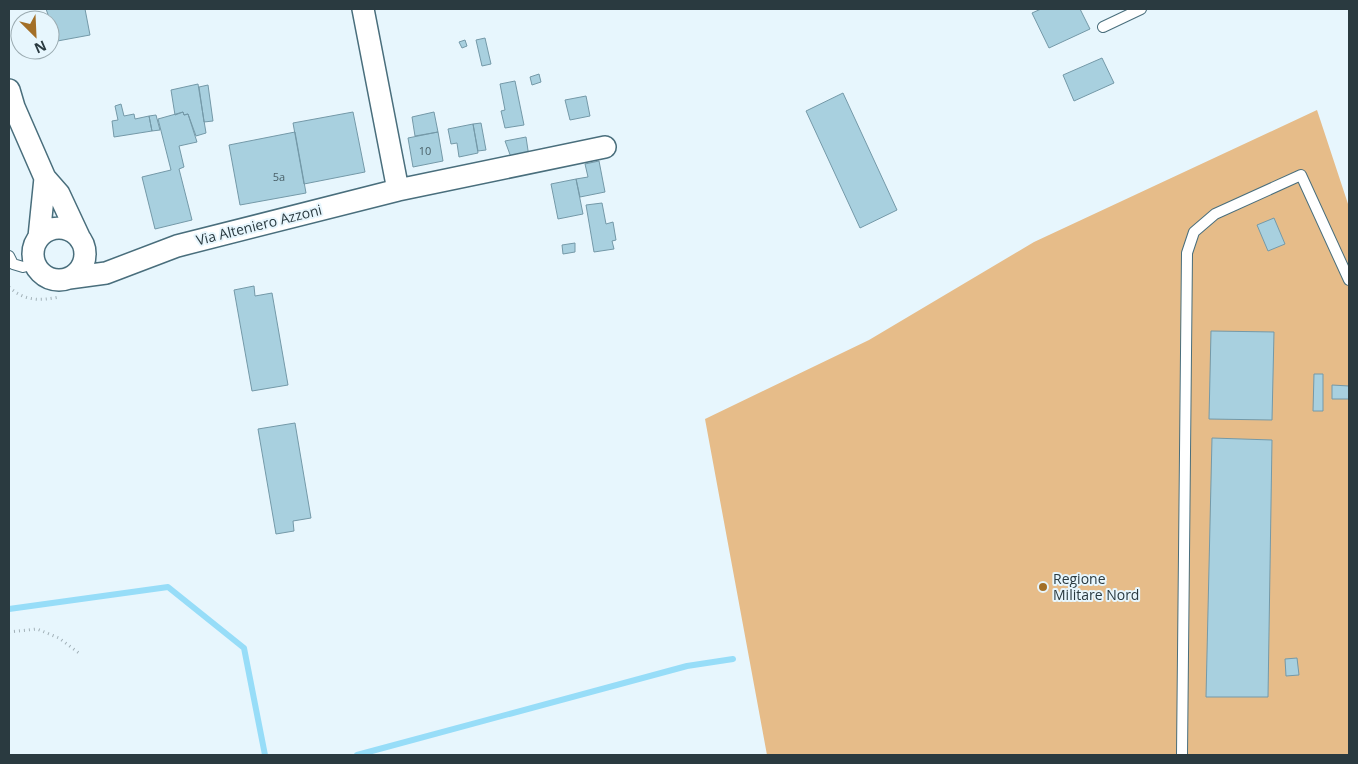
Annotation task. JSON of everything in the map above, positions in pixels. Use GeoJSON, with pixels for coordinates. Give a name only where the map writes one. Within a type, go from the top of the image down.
{"type":"FeatureCollection","features":[{"type":"Feature","properties":{"kind":"street"},"geometry":{"type":"LineString","coordinates":[[363,9],[398,190]]}},
{"type":"Feature","properties":{"kind":"street"},"geometry":{"type":"LineString","coordinates":[[9,90],[14,107],[45,178],[59,194],[82,243],[82,265],[69,278],[61,280],[45,276],[35,264],[32,255],[39,237],[45,178]]}},
{"type":"Feature","properties":{"kind":"street","name":"Via Alteniero Azzoni"},"geometry":{"type":"LineString","coordinates":[[69,278],[89,277],[177,246],[398,190],[605,147]]}},
{"type":"Feature","properties":{"kind":"street"},"geometry":{"type":"LineString","coordinates":[[39,237],[55,228],[64,229],[97,257],[121,267]]}},
{"type":"Feature","properties":{"kind":"lane"},"geometry":{"type":"LineString","coordinates":[[1103,27],[1141,9]]}},
{"type":"Feature","properties":{"kind":"lane"},"geometry":{"type":"LineString","coordinates":[[1182,755],[1187,254],[1194,232],[1215,214],[1301,175],[1349,280]]}},
{"type":"Feature","properties":{"kind":"lane"},"geometry":{"type":"LineString","coordinates":[[9,256],[13,264],[23,267],[35,264]]}},
{"type":"Feature","properties":{"kind":"path"},"geometry":{"type":"LineString","coordinates":[[9,632],[37,629],[59,638],[79,653]]}},
{"type":"Feature","properties":{"kind":"shaded area","name":"Regione Militare Nord"},"geometry":{"type":"Polygon","coordinates":[[[1317,110],[1349,207],[1349,755],[767,755],[705,419],[869,340],[1034,242],[1317,110]]]}},
{"type":"Feature","properties":{"kind":"building"},"geometry":{"type":"Polygon","coordinates":[[[85,9],[90,35],[60,41],[60,10],[46,10],[85,9]]]}},
{"type":"Feature","properties":{"kind":"building"},"geometry":{"type":"Polygon","coordinates":[[[1041,9],[1080,9],[1090,29],[1049,48],[1032,13],[1041,9]]]}},
{"type":"Feature","properties":{"kind":"building"},"geometry":{"type":"Polygon","coordinates":[[[485,38],[491,64],[482,66],[476,40],[485,38]]]}},
{"type":"Feature","properties":{"kind":"building"},"geometry":{"type":"Polygon","coordinates":[[[465,40],[467,46],[462,48],[459,42],[465,40]]]}},
{"type":"Feature","properties":{"kind":"building"},"geometry":{"type":"Polygon","coordinates":[[[1102,58],[1114,83],[1074,101],[1063,75],[1102,58]]]}},
{"type":"Feature","properties":{"kind":"building"},"geometry":{"type":"Polygon","coordinates":[[[539,74],[541,82],[532,85],[530,77],[539,74]]]}},
{"type":"Feature","properties":{"kind":"building"},"geometry":{"type":"Polygon","coordinates":[[[515,81],[524,125],[505,128],[501,111],[505,110],[500,84],[515,81]]]}},
{"type":"Feature","properties":{"kind":"building"},"geometry":{"type":"Polygon","coordinates":[[[198,84],[206,133],[196,136],[188,114],[184,115],[183,112],[175,115],[171,90],[198,84]]]}},
{"type":"Feature","properties":{"kind":"building"},"geometry":{"type":"Polygon","coordinates":[[[208,85],[213,121],[204,122],[199,87],[208,85]]]}},
{"type":"Feature","properties":{"kind":"building"},"geometry":{"type":"Polygon","coordinates":[[[843,93],[897,210],[860,228],[806,111],[843,93]]]}},
{"type":"Feature","properties":{"kind":"building"},"geometry":{"type":"Polygon","coordinates":[[[586,96],[590,116],[570,120],[565,100],[586,96]]]}},
{"type":"Feature","properties":{"kind":"building"},"geometry":{"type":"Polygon","coordinates":[[[121,104],[124,116],[134,114],[135,119],[149,116],[152,131],[114,137],[112,121],[118,120],[115,106],[121,104]]]}},
{"type":"Feature","properties":{"kind":"building"},"geometry":{"type":"Polygon","coordinates":[[[183,112],[184,115],[188,114],[197,142],[179,146],[184,167],[179,169],[192,220],[155,229],[142,177],[171,170],[158,119],[183,112]]]}},
{"type":"Feature","properties":{"kind":"building"},"geometry":{"type":"Polygon","coordinates":[[[353,112],[365,172],[304,184],[293,123],[353,112]]]}},
{"type":"Feature","properties":{"kind":"building"},"geometry":{"type":"Polygon","coordinates":[[[434,112],[438,132],[415,136],[412,117],[434,112]]]}},
{"type":"Feature","properties":{"kind":"building"},"geometry":{"type":"Polygon","coordinates":[[[156,115],[160,130],[152,131],[149,116],[156,115]]]}},
{"type":"Feature","properties":{"kind":"building"},"geometry":{"type":"Polygon","coordinates":[[[481,123],[486,150],[478,151],[473,124],[481,123]]]}},
{"type":"Feature","properties":{"kind":"building"},"geometry":{"type":"Polygon","coordinates":[[[473,124],[478,153],[459,157],[457,143],[451,144],[448,129],[473,124]]]}},
{"type":"Feature","properties":{"kind":"building"},"geometry":{"type":"Polygon","coordinates":[[[295,132],[306,193],[240,205],[229,145],[295,132]]]}},
{"type":"Feature","properties":{"kind":"building"},"geometry":{"type":"Polygon","coordinates":[[[438,132],[443,161],[413,167],[408,138],[438,132]]]}},
{"type":"Feature","properties":{"kind":"building"},"geometry":{"type":"Polygon","coordinates":[[[526,137],[529,157],[512,160],[505,141],[526,137]]]}},
{"type":"Feature","properties":{"kind":"building"},"geometry":{"type":"Polygon","coordinates":[[[599,161],[605,192],[580,197],[576,179],[588,177],[585,164],[599,161]]]}},
{"type":"Feature","properties":{"kind":"building"},"geometry":{"type":"Polygon","coordinates":[[[576,179],[583,214],[558,219],[551,184],[576,179]]]}},
{"type":"Feature","properties":{"kind":"building"},"geometry":{"type":"Polygon","coordinates":[[[602,203],[606,224],[613,222],[616,240],[612,241],[614,249],[594,252],[586,205],[602,203]]]}},
{"type":"Feature","properties":{"kind":"building"},"geometry":{"type":"Polygon","coordinates":[[[1274,218],[1285,244],[1268,251],[1257,225],[1274,218]]]}},
{"type":"Feature","properties":{"kind":"building"},"geometry":{"type":"Polygon","coordinates":[[[575,243],[575,252],[563,254],[562,245],[575,243]]]}},
{"type":"Feature","properties":{"kind":"building"},"geometry":{"type":"Polygon","coordinates":[[[254,286],[255,296],[272,293],[288,385],[252,391],[234,290],[254,286]]]}},
{"type":"Feature","properties":{"kind":"building"},"geometry":{"type":"Polygon","coordinates":[[[1211,331],[1274,332],[1272,420],[1209,419],[1211,331]]]}},
{"type":"Feature","properties":{"kind":"building"},"geometry":{"type":"Polygon","coordinates":[[[1314,374],[1323,374],[1323,411],[1313,411],[1314,374]]]}},
{"type":"Feature","properties":{"kind":"building"},"geometry":{"type":"Polygon","coordinates":[[[1332,385],[1349,386],[1349,399],[1332,399],[1332,385]]]}},
{"type":"Feature","properties":{"kind":"building"},"geometry":{"type":"Polygon","coordinates":[[[295,423],[311,518],[293,521],[294,531],[276,534],[258,429],[295,423]]]}},
{"type":"Feature","properties":{"kind":"building"},"geometry":{"type":"Polygon","coordinates":[[[1212,438],[1272,440],[1268,697],[1206,697],[1212,438]]]}},
{"type":"Feature","properties":{"kind":"building"},"geometry":{"type":"Polygon","coordinates":[[[1297,658],[1299,675],[1286,676],[1285,659],[1297,658]]]}},
{"type":"Feature","properties":{"kind":"waterway"},"geometry":{"type":"LineString","coordinates":[[9,609],[168,587],[244,648],[265,755]]}},
{"type":"Feature","properties":{"kind":"waterway"},"geometry":{"type":"LineString","coordinates":[[357,755],[687,666],[733,659]]}},
{"type":"Feature","properties":{"kind":"place","name":"Regione Militare Nord"},"geometry":{"type":"Point","coordinates":[1043,587]}}]}
